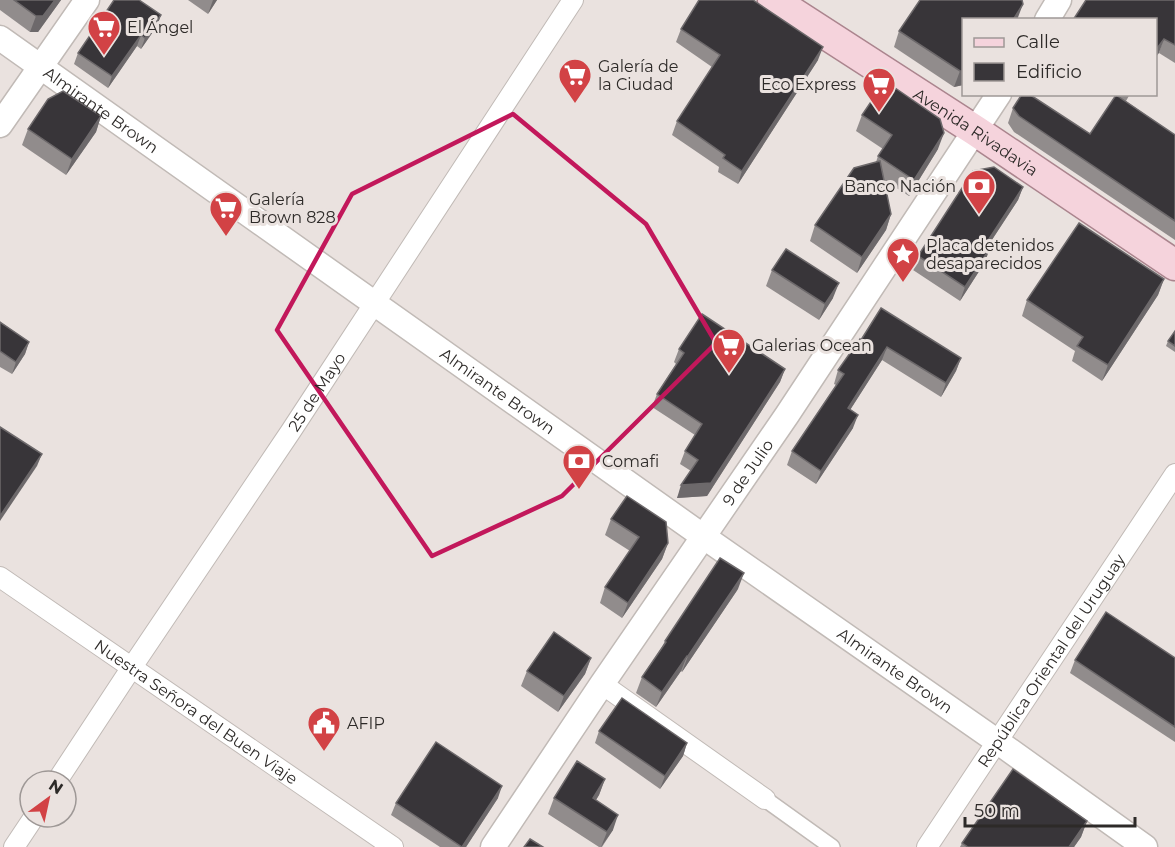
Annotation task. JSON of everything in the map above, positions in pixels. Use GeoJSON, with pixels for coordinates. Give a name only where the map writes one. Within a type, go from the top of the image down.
{"type":"FeatureCollection","features":[{"type":"Feature","properties":{"kind":"main road","name":"Avenida Rivadavia"},"geometry":{"type":"LineString","coordinates":[[773,0],[976,131],[1175,265]]}},
{"type":"Feature","properties":{"kind":"street"},"geometry":{"type":"LineString","coordinates":[[0,125],[87,0]]}},
{"type":"Feature","properties":{"kind":"street","name":"25 de Mayo"},"geometry":{"type":"LineString","coordinates":[[65,769],[284,441],[573,0]]}},
{"type":"Feature","properties":{"kind":"street","name":"Almirante Brown"},"geometry":{"type":"LineString","coordinates":[[0,38],[1145,847]]}},
{"type":"Feature","properties":{"kind":"street","name":"9 de Julio"},"geometry":{"type":"LineString","coordinates":[[493,847],[704,537],[998,96]]}},
{"type":"Feature","properties":{"kind":"street","name":"República Oriental del Uruguay"},"geometry":{"type":"LineString","coordinates":[[927,847],[1175,474]]}},
{"type":"Feature","properties":{"kind":"street","name":"Nuestra Señora del Buen Viaje"},"geometry":{"type":"LineString","coordinates":[[0,577],[393,847]]}},
{"type":"Feature","properties":{"kind":"street"},"geometry":{"type":"LineString","coordinates":[[602,684],[832,847]]}},
{"type":"Feature","properties":{"kind":"street"},"geometry":{"type":"LineString","coordinates":[[14,847],[26,829]]}},
{"type":"Feature","properties":{"kind":"highlighted area"},"geometry":{"type":"Polygon","coordinates":[[[513,114],[646,224],[716,343],[562,496],[432,556],[277,330],[352,194],[513,114]]]}},
{"type":"Feature","properties":{"kind":"building"},"geometry":{"type":"Polygon","coordinates":[[[14,0],[55,0],[43,16],[36,16],[14,0]]]}},
{"type":"Feature","properties":{"kind":"building"},"geometry":{"type":"Polygon","coordinates":[[[114,0],[139,0],[161,15],[145,38],[141,35],[112,76],[78,53],[114,0]]]}},
{"type":"Feature","properties":{"kind":"building"},"geometry":{"type":"Polygon","coordinates":[[[699,0],[753,0],[823,47],[742,171],[723,158],[725,155],[677,121],[720,55],[681,29],[699,0]]]}},
{"type":"Feature","properties":{"kind":"building"},"geometry":{"type":"Polygon","coordinates":[[[920,0],[1022,0],[1023,4],[1014,18],[962,18],[962,71],[899,31],[920,0]]]}},
{"type":"Feature","properties":{"kind":"building"},"geometry":{"type":"Polygon","coordinates":[[[1086,0],[1175,0],[1175,45],[1164,39],[1157,48],[1157,18],[1074,18],[1086,0]]]}},
{"type":"Feature","properties":{"kind":"building"},"geometry":{"type":"Polygon","coordinates":[[[885,81],[940,119],[944,133],[914,180],[878,156],[892,135],[862,115],[885,81]]]}},
{"type":"Feature","properties":{"kind":"building"},"geometry":{"type":"Polygon","coordinates":[[[63,91],[101,116],[72,159],[28,129],[48,99],[63,91]]]}},
{"type":"Feature","properties":{"kind":"building"},"geometry":{"type":"Polygon","coordinates":[[[1021,96],[1032,96],[1090,134],[1117,96],[1175,135],[1175,221],[1019,116],[1013,108],[1021,96]]]}},
{"type":"Feature","properties":{"kind":"building"},"geometry":{"type":"Polygon","coordinates":[[[880,161],[891,214],[862,257],[815,225],[854,168],[880,161]]]}},
{"type":"Feature","properties":{"kind":"building"},"geometry":{"type":"Polygon","coordinates":[[[994,167],[1023,187],[985,245],[990,248],[965,287],[918,256],[973,171],[994,167]]]}},
{"type":"Feature","properties":{"kind":"building"},"geometry":{"type":"Polygon","coordinates":[[[1079,223],[1164,279],[1108,365],[1077,346],[1083,337],[1027,300],[1079,223]]]}},
{"type":"Feature","properties":{"kind":"building"},"geometry":{"type":"Polygon","coordinates":[[[786,249],[839,283],[825,304],[772,270],[786,249]]]}},
{"type":"Feature","properties":{"kind":"building"},"geometry":{"type":"Polygon","coordinates":[[[881,308],[961,358],[946,383],[887,347],[848,408],[858,415],[821,471],[792,451],[844,374],[838,370],[861,340],[881,308]]]}},
{"type":"Feature","properties":{"kind":"building"},"geometry":{"type":"Polygon","coordinates":[[[702,314],[785,369],[711,483],[681,485],[698,460],[685,451],[702,424],[657,394],[684,353],[679,349],[702,314]]]}},
{"type":"Feature","properties":{"kind":"building"},"geometry":{"type":"Polygon","coordinates":[[[0,322],[29,342],[16,362],[0,351],[0,322]]]}},
{"type":"Feature","properties":{"kind":"building"},"geometry":{"type":"Polygon","coordinates":[[[1175,331],[1175,346],[1168,341],[1175,331]]]}},
{"type":"Feature","properties":{"kind":"building"},"geometry":{"type":"Polygon","coordinates":[[[0,427],[42,454],[0,516],[0,427]]]}},
{"type":"Feature","properties":{"kind":"building"},"geometry":{"type":"Polygon","coordinates":[[[627,496],[666,522],[668,543],[628,603],[605,587],[639,537],[611,519],[627,496]]]}},
{"type":"Feature","properties":{"kind":"building"},"geometry":{"type":"Polygon","coordinates":[[[720,558],[744,573],[662,692],[642,677],[720,558]]]}},
{"type":"Feature","properties":{"kind":"building"},"geometry":{"type":"Polygon","coordinates":[[[1106,612],[1175,658],[1175,727],[1075,660],[1106,612]]]}},
{"type":"Feature","properties":{"kind":"building"},"geometry":{"type":"Polygon","coordinates":[[[554,632],[591,658],[564,696],[527,671],[554,632]]]}},
{"type":"Feature","properties":{"kind":"building"},"geometry":{"type":"Polygon","coordinates":[[[622,698],[687,743],[665,776],[599,731],[622,698]]]}},
{"type":"Feature","properties":{"kind":"building"},"geometry":{"type":"Polygon","coordinates":[[[436,742],[502,786],[462,847],[396,803],[436,742]]]}},
{"type":"Feature","properties":{"kind":"building"},"geometry":{"type":"Polygon","coordinates":[[[577,761],[605,779],[593,798],[618,815],[607,832],[554,798],[577,761]]]}},
{"type":"Feature","properties":{"kind":"building"},"geometry":{"type":"Polygon","coordinates":[[[1013,769],[1087,821],[1069,847],[968,847],[962,843],[1013,769]]]}},
{"type":"Feature","properties":{"kind":"building"},"geometry":{"type":"Polygon","coordinates":[[[530,839],[543,847],[524,847],[530,839]]]}},
{"type":"Feature","properties":{"kind":"place","name":"El Ángel"},"geometry":{"type":"Point","coordinates":[104,56]}},
{"type":"Feature","properties":{"kind":"place","name":"Galería de la Ciudad"},"geometry":{"type":"Point","coordinates":[575,104]}},
{"type":"Feature","properties":{"kind":"place","name":"Eco Express"},"geometry":{"type":"Point","coordinates":[879,113]}},
{"type":"Feature","properties":{"kind":"place","name":"Banco Nación"},"geometry":{"type":"Point","coordinates":[979,215]}},
{"type":"Feature","properties":{"kind":"place","name":"Galería Brown 828"},"geometry":{"type":"Point","coordinates":[226,237]}},
{"type":"Feature","properties":{"kind":"place","name":"Placa detenidos desaparecidos"},"geometry":{"type":"Point","coordinates":[903,283]}},
{"type":"Feature","properties":{"kind":"place","name":"Galerias Ocean"},"geometry":{"type":"Point","coordinates":[729,374]}},
{"type":"Feature","properties":{"kind":"place","name":"Comafi"},"geometry":{"type":"Point","coordinates":[579,490]}},
{"type":"Feature","properties":{"kind":"place","name":"AFIP"},"geometry":{"type":"Point","coordinates":[324,752]}}]}
